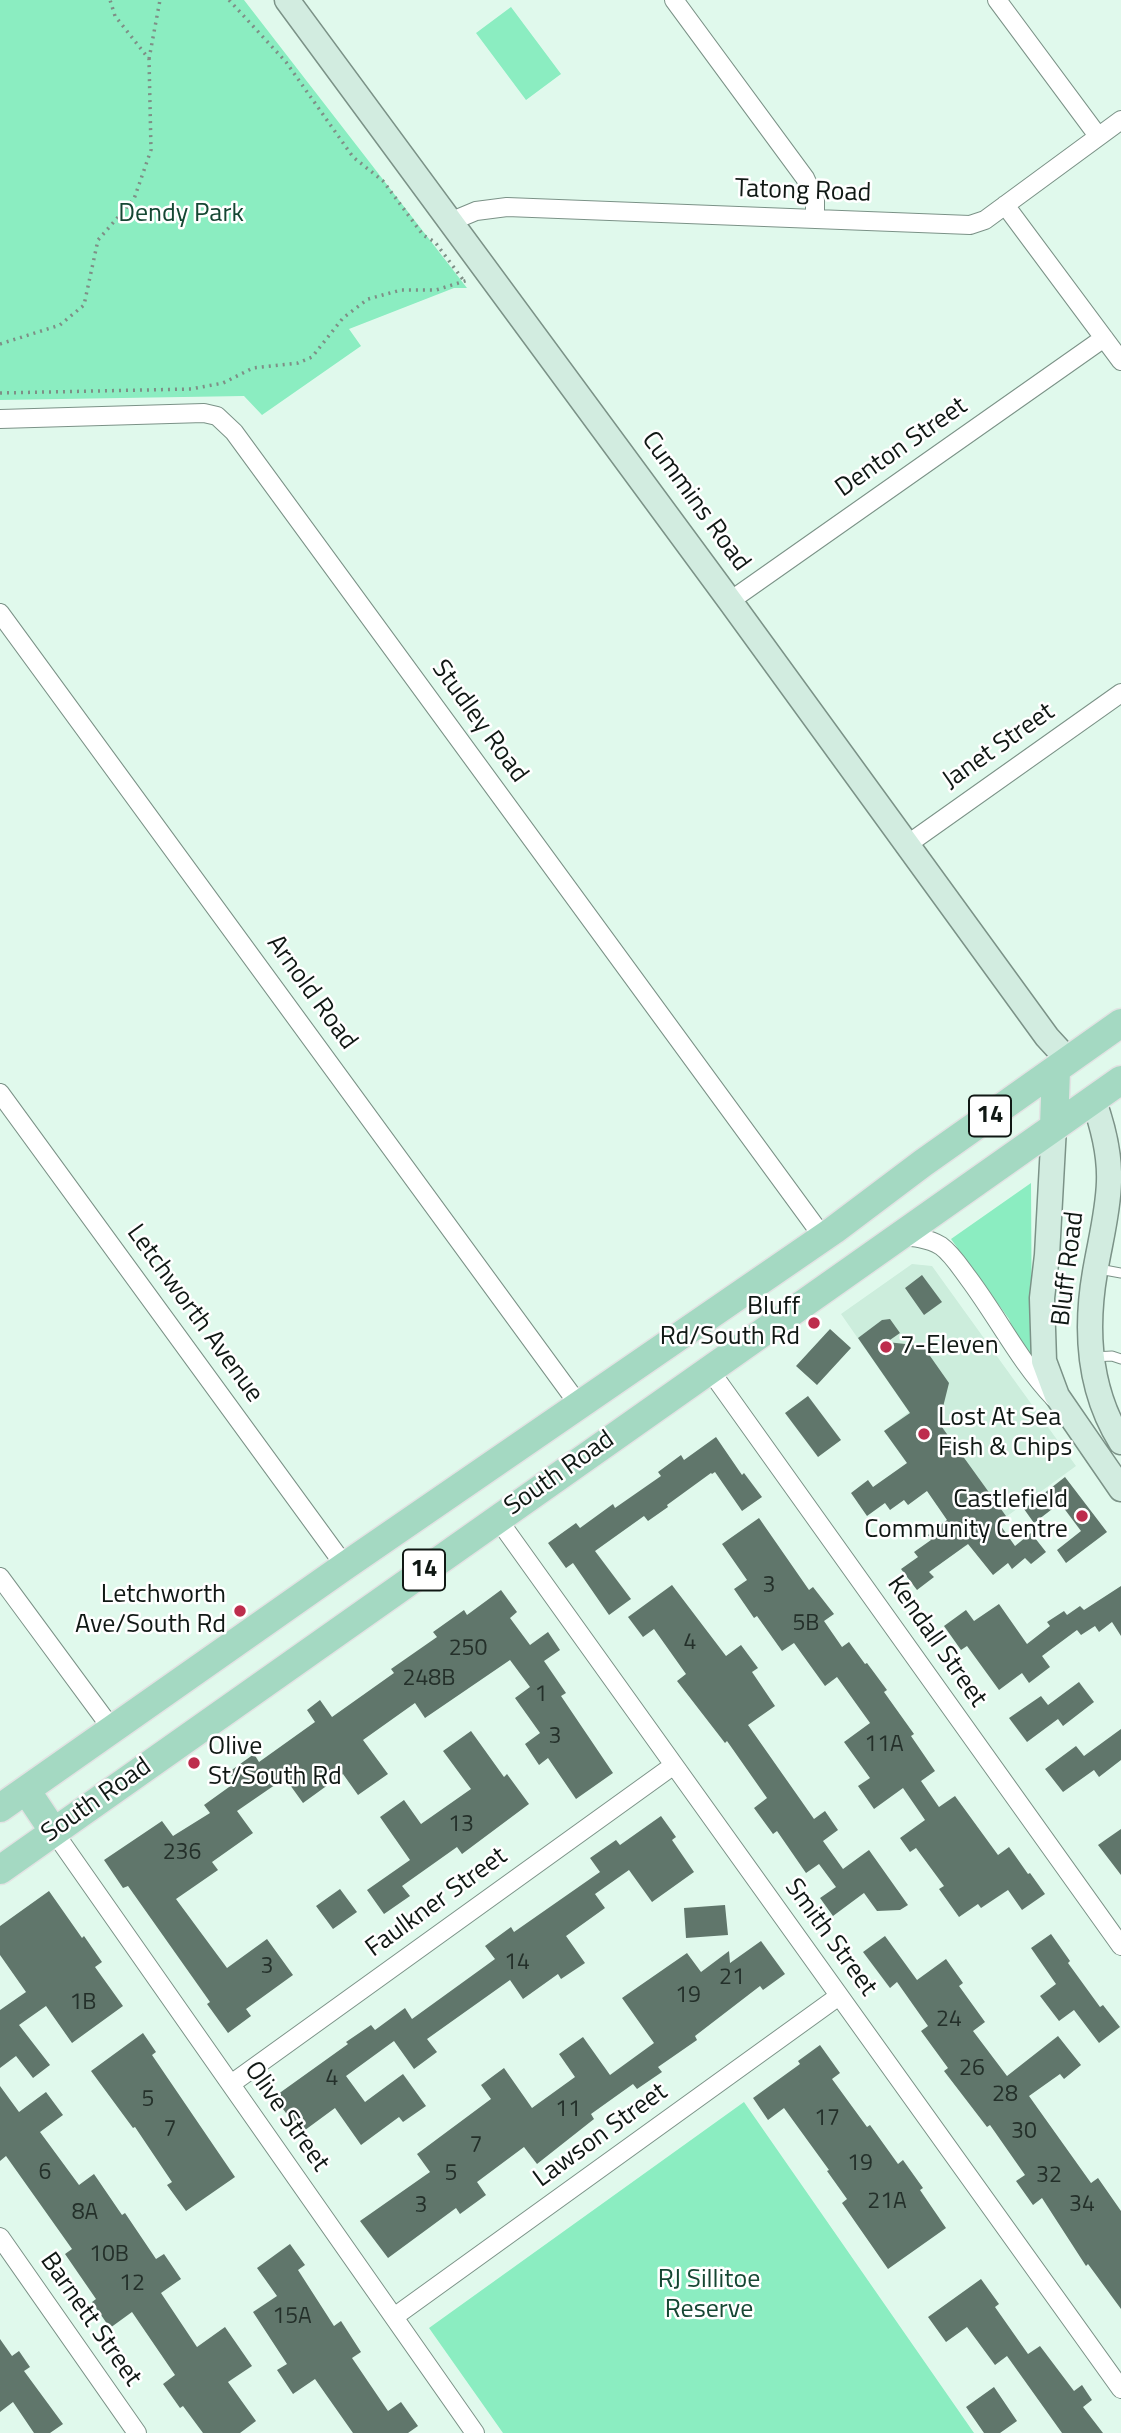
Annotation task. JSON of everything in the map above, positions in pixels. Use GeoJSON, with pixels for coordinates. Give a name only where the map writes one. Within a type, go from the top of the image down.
{"type":"FeatureCollection","features":[{"type":"Feature","properties":{"kind":"main road","name":"Cummins Road"},"geometry":{"type":"LineString","coordinates":[[287,0],[730,600],[908,844],[1059,1058]]}},
{"type":"Feature","properties":{"kind":"main road","name":"South Road"},"geometry":{"type":"LineString","coordinates":[[0,1808],[345,1566],[823,1237],[1059,1058],[1121,1023]]}},
{"type":"Feature","properties":{"kind":"main road"},"geometry":{"type":"LineString","coordinates":[[1059,1058],[1084,1080],[1093,1099]]}},
{"type":"Feature","properties":{"kind":"main road"},"geometry":{"type":"LineString","coordinates":[[1054,1126],[1059,1058]]}},
{"type":"Feature","properties":{"kind":"main road","name":"South Road"},"geometry":{"type":"LineString","coordinates":[[0,1870],[1121,1080]]}},
{"type":"Feature","properties":{"kind":"main road","name":"Bluff Road"},"geometry":{"type":"LineString","coordinates":[[1093,1099],[1103,1129],[1109,1172],[1106,1213],[1095,1268],[1090,1316],[1091,1358],[1103,1403],[1121,1442]]}},
{"type":"Feature","properties":{"kind":"main road","name":"Bluff Road"},"geometry":{"type":"LineString","coordinates":[[1054,1126],[1042,1298],[1044,1361],[1051,1383],[1066,1411],[1121,1489]]}},
{"type":"Feature","properties":{"kind":"main road"},"geometry":{"type":"LineString","coordinates":[[917,1167],[943,1204]]}},
{"type":"Feature","properties":{"kind":"main road"},"geometry":{"type":"LineString","coordinates":[[684,1332],[709,1369]]}},
{"type":"Feature","properties":{"kind":"main road"},"geometry":{"type":"LineString","coordinates":[[26,1790],[54,1832]]}},
{"type":"Feature","properties":{"kind":"street"},"geometry":{"type":"LineString","coordinates":[[674,0],[805,178],[815,200],[815,218]]}},
{"type":"Feature","properties":{"kind":"street"},"geometry":{"type":"LineString","coordinates":[[997,0],[1098,136]]}},
{"type":"Feature","properties":{"kind":"street","name":"Tatong Road"},"geometry":{"type":"LineString","coordinates":[[452,221],[476,211],[507,207],[964,226],[985,220],[1121,120]]}},
{"type":"Feature","properties":{"kind":"street"},"geometry":{"type":"LineString","coordinates":[[1005,205],[1121,361]]}},
{"type":"Feature","properties":{"kind":"street","name":"Denton Street"},"geometry":{"type":"LineString","coordinates":[[730,600],[1104,338]]}},
{"type":"Feature","properties":{"kind":"street","name":"Studley Road"},"geometry":{"type":"LineString","coordinates":[[0,419],[204,412],[217,416],[234,432],[823,1237]]}},
{"type":"Feature","properties":{"kind":"street","name":"Arnold Road"},"geometry":{"type":"LineString","coordinates":[[0,613],[579,1405]]}},
{"type":"Feature","properties":{"kind":"street"},"geometry":{"type":"LineString","coordinates":[[0,643],[18,637]]}},
{"type":"Feature","properties":{"kind":"street","name":"Janet Street"},"geometry":{"type":"LineString","coordinates":[[908,844],[1121,693]]}},
{"type":"Feature","properties":{"kind":"street","name":"Letchworth Avenue"},"geometry":{"type":"LineString","coordinates":[[0,1093],[345,1566]]}},
{"type":"Feature","properties":{"kind":"street","name":"Bluff Road"},"geometry":{"type":"LineString","coordinates":[[897,1236],[929,1241],[942,1246],[952,1256],[1033,1374],[1066,1411]]}},
{"type":"Feature","properties":{"kind":"street","name":"Kendall Street"},"geometry":{"type":"LineString","coordinates":[[709,1369],[1121,1946]]}},
{"type":"Feature","properties":{"kind":"street","name":"Smith Street"},"geometry":{"type":"LineString","coordinates":[[497,1518],[1121,2389]]}},
{"type":"Feature","properties":{"kind":"street"},"geometry":{"type":"LineString","coordinates":[[0,1577],[112,1729]]}},
{"type":"Feature","properties":{"kind":"street","name":"Faulkner Street"},"geometry":{"type":"LineString","coordinates":[[231,2084],[674,1765]]}},
{"type":"Feature","properties":{"kind":"street","name":"Olive Street"},"geometry":{"type":"LineString","coordinates":[[54,1832],[475,2433]]}},
{"type":"Feature","properties":{"kind":"street","name":"Lawson Street"},"geometry":{"type":"LineString","coordinates":[[394,2317],[839,1997]]}},
{"type":"Feature","properties":{"kind":"street","name":"Barnett Street"},"geometry":{"type":"LineString","coordinates":[[0,2237],[137,2433]]}},
{"type":"Feature","properties":{"kind":"lane"},"geometry":{"type":"LineString","coordinates":[[1095,1268],[1121,1273]]}},
{"type":"Feature","properties":{"kind":"lane"},"geometry":{"type":"LineString","coordinates":[[1091,1358],[1112,1356],[1121,1359]]}},
{"type":"Feature","properties":{"kind":"path"},"geometry":{"type":"LineString","coordinates":[[110,0],[115,16],[149,59]]}},
{"type":"Feature","properties":{"kind":"path"},"geometry":{"type":"LineString","coordinates":[[0,344],[60,325],[84,305],[98,240],[134,199],[151,150],[149,59],[160,0]]}},
{"type":"Feature","properties":{"kind":"path"},"geometry":{"type":"LineString","coordinates":[[229,0],[286,62],[353,157],[383,181],[423,235],[435,242],[464,281]]}},
{"type":"Feature","properties":{"kind":"path"},"geometry":{"type":"LineString","coordinates":[[0,393],[191,389],[223,383],[253,368],[298,363],[312,357],[343,318],[368,299],[401,290],[436,290],[490,273]]}},
{"type":"Feature","properties":{"kind":"shaded area"},"geometry":{"type":"Polygon","coordinates":[[[912,1264],[932,1266],[1076,1466],[966,1546],[884,1431],[909,1412],[841,1314],[912,1264]]]}},
{"type":"Feature","properties":{"kind":"green space","name":"Dendy Park"},"geometry":{"type":"Polygon","coordinates":[[[0,0],[244,0],[467,288],[454,288],[349,329],[361,346],[262,415],[244,396],[0,400],[0,0]]]}},
{"type":"Feature","properties":{"kind":"green space"},"geometry":{"type":"Polygon","coordinates":[[[511,7],[561,74],[526,100],[476,33],[511,7]]]}},
{"type":"Feature","properties":{"kind":"green space"},"geometry":{"type":"Polygon","coordinates":[[[1031,1183],[1030,1354],[1015,1334],[1009,1319],[951,1239],[1031,1183]]]}},
{"type":"Feature","properties":{"kind":"green space","name":"RJ Sillitoe Reserve"},"geometry":{"type":"Polygon","coordinates":[[[744,2102],[974,2433],[503,2433],[429,2328],[744,2102]]]}},
{"type":"Feature","properties":{"kind":"building"},"geometry":{"type":"Polygon","coordinates":[[[922,1275],[942,1302],[924,1315],[905,1288],[922,1275]]]}},
{"type":"Feature","properties":{"kind":"building"},"geometry":{"type":"Polygon","coordinates":[[[890,1319],[900,1333],[887,1342],[923,1346],[949,1383],[939,1423],[1006,1516],[998,1522],[1015,1546],[1031,1533],[1046,1552],[1031,1564],[1025,1558],[1012,1569],[1008,1563],[993,1575],[968,1544],[929,1572],[934,1577],[917,1590],[901,1569],[918,1557],[914,1552],[931,1540],[928,1535],[947,1520],[927,1491],[908,1505],[904,1500],[890,1510],[885,1503],[867,1516],[851,1493],[868,1480],[873,1487],[907,1463],[884,1431],[910,1413],[858,1338],[882,1320],[890,1319]]]}},
{"type":"Feature","properties":{"kind":"building"},"geometry":{"type":"Polygon","coordinates":[[[830,1329],[851,1348],[817,1385],[796,1366],[830,1329]]]}},
{"type":"Feature","properties":{"kind":"building"},"geometry":{"type":"Polygon","coordinates":[[[808,1396],[841,1440],[818,1457],[785,1413],[808,1396]]]}},
{"type":"Feature","properties":{"kind":"building"},"geometry":{"type":"Polygon","coordinates":[[[716,1437],[742,1475],[744,1473],[762,1497],[742,1511],[715,1472],[711,1473],[648,1521],[644,1516],[595,1551],[631,1599],[609,1615],[573,1563],[566,1568],[548,1543],[576,1523],[580,1528],[613,1504],[615,1508],[661,1476],[658,1472],[681,1455],[684,1460],[716,1437]]]}},
{"type":"Feature","properties":{"kind":"building","name":"Castlefield Community Centre"},"geometry":{"type":"Polygon","coordinates":[[[1065,1477],[1107,1532],[1066,1563],[1057,1550],[1081,1531],[1060,1503],[1034,1523],[1024,1509],[1065,1477]]]}},
{"type":"Feature","properties":{"kind":"building"},"geometry":{"type":"Polygon","coordinates":[[[759,1518],[809,1590],[813,1587],[834,1614],[824,1621],[842,1647],[849,1642],[887,1690],[884,1692],[914,1734],[911,1736],[935,1771],[921,1781],[939,1807],[955,1796],[998,1855],[1009,1847],[1045,1894],[1022,1910],[1008,1890],[981,1908],[978,1904],[959,1917],[939,1889],[944,1886],[916,1848],[910,1852],[900,1838],[925,1820],[903,1788],[874,1809],[858,1786],[870,1778],[844,1742],[870,1723],[837,1677],[825,1686],[794,1643],[782,1651],[734,1589],[747,1580],[722,1544],[759,1518]]]}},
{"type":"Feature","properties":{"kind":"building"},"geometry":{"type":"Polygon","coordinates":[[[672,1585],[726,1656],[741,1645],[758,1668],[752,1672],[775,1706],[748,1725],[814,1819],[825,1811],[838,1830],[823,1841],[843,1869],[869,1850],[908,1905],[900,1910],[877,1911],[864,1893],[833,1916],[820,1898],[836,1887],[819,1864],[806,1873],[777,1831],[773,1834],[754,1808],[767,1798],[727,1741],[725,1743],[677,1681],[686,1674],[654,1629],[643,1637],[628,1617],[672,1585]]]}},
{"type":"Feature","properties":{"kind":"building"},"geometry":{"type":"Polygon","coordinates":[[[1121,1586],[1121,1636],[1112,1622],[1099,1632],[1095,1626],[1081,1635],[1077,1630],[1042,1656],[1050,1667],[1029,1683],[1022,1673],[999,1690],[967,1646],[961,1650],[944,1626],[966,1610],[974,1621],[999,1604],[1027,1644],[1050,1626],[1047,1622],[1064,1611],[1067,1615],[1080,1606],[1084,1610],[1121,1586]]]}},
{"type":"Feature","properties":{"kind":"building"},"geometry":{"type":"Polygon","coordinates":[[[501,1590],[517,1612],[510,1618],[530,1645],[548,1632],[560,1650],[544,1661],[566,1693],[561,1696],[613,1773],[576,1799],[548,1758],[539,1765],[525,1744],[540,1733],[515,1698],[530,1687],[510,1660],[425,1718],[415,1703],[363,1740],[388,1774],[358,1795],[343,1774],[303,1803],[285,1778],[237,1811],[253,1833],[212,1862],[218,1870],[176,1899],[227,1968],[267,1939],[293,1975],[246,2009],[251,2016],[228,2033],[207,2004],[210,2002],[128,1886],[123,1888],[104,1860],[162,1821],[173,1836],[210,1813],[204,1805],[236,1782],[229,1772],[254,1754],[259,1762],[315,1722],[307,1710],[320,1700],[332,1717],[394,1673],[391,1669],[437,1637],[433,1632],[464,1610],[467,1615],[501,1590]]]}},
{"type":"Feature","properties":{"kind":"building"},"geometry":{"type":"Polygon","coordinates":[[[1079,1682],[1094,1702],[1063,1726],[1058,1719],[1027,1742],[1009,1718],[1041,1696],[1048,1705],[1079,1682]]]}},
{"type":"Feature","properties":{"kind":"building"},"geometry":{"type":"Polygon","coordinates":[[[1121,1729],[1121,1760],[1099,1777],[1094,1770],[1063,1792],[1045,1769],[1076,1746],[1084,1756],[1121,1729]]]}},
{"type":"Feature","properties":{"kind":"building"},"geometry":{"type":"Polygon","coordinates":[[[471,1731],[504,1777],[507,1774],[529,1804],[462,1854],[457,1847],[402,1886],[410,1896],[384,1914],[367,1890],[410,1860],[380,1817],[404,1800],[421,1824],[471,1789],[443,1751],[471,1731]]]}},
{"type":"Feature","properties":{"kind":"building"},"geometry":{"type":"Polygon","coordinates":[[[661,1816],[676,1837],[672,1840],[694,1872],[652,1902],[629,1870],[595,1894],[605,1908],[566,1936],[585,1963],[561,1979],[558,1974],[523,1999],[510,1980],[427,2039],[437,2052],[414,2069],[394,2041],[346,2076],[365,2102],[403,2074],[426,2106],[403,2122],[399,2117],[361,2145],[335,2108],[301,2133],[274,2097],[371,2025],[375,2030],[405,2008],[412,2019],[495,1959],[485,1946],[511,1927],[514,1932],[600,1872],[590,1858],[616,1840],[620,1845],[661,1816]]]}},
{"type":"Feature","properties":{"kind":"building"},"geometry":{"type":"Polygon","coordinates":[[[1121,1829],[1121,1875],[1098,1845],[1121,1829]]]}},
{"type":"Feature","properties":{"kind":"building"},"geometry":{"type":"Polygon","coordinates":[[[340,1889],[357,1912],[333,1929],[316,1906],[340,1889]]]}},
{"type":"Feature","properties":{"kind":"building"},"geometry":{"type":"Polygon","coordinates":[[[49,1891],[102,1962],[95,1967],[123,2006],[72,2043],[46,2006],[19,2025],[50,2065],[33,2078],[16,2056],[0,2068],[0,2010],[26,1992],[0,1955],[0,1926],[49,1891]]]}},
{"type":"Feature","properties":{"kind":"building"},"geometry":{"type":"Polygon","coordinates":[[[725,1905],[728,1935],[686,1938],[684,1908],[725,1905]]]}},
{"type":"Feature","properties":{"kind":"building"},"geometry":{"type":"Polygon","coordinates":[[[1051,1934],[1100,2007],[1103,2005],[1120,2027],[1099,2043],[1074,2010],[1059,2021],[1040,1996],[1056,1984],[1031,1948],[1051,1934]]]}},
{"type":"Feature","properties":{"kind":"building"},"geometry":{"type":"Polygon","coordinates":[[[885,1936],[917,1980],[946,1959],[963,1983],[959,1986],[985,2022],[973,2031],[1007,2076],[1058,2036],[1081,2065],[1064,2079],[1060,2074],[1029,2096],[1091,2183],[1098,2178],[1121,2211],[1121,2309],[1088,2264],[1086,2266],[1042,2198],[1033,2205],[1016,2181],[1025,2175],[990,2125],[987,2127],[944,2071],[948,2068],[921,2031],[928,2026],[897,1982],[890,1988],[863,1952],[885,1936]]]}},
{"type":"Feature","properties":{"kind":"building"},"geometry":{"type":"Polygon","coordinates":[[[761,1941],[785,1974],[763,1990],[760,1986],[695,2036],[697,2040],[658,2067],[662,2072],[637,2089],[633,2084],[591,2114],[594,2119],[537,2164],[524,2147],[477,2182],[486,2195],[460,2214],[456,2208],[388,2258],[360,2221],[430,2172],[417,2154],[491,2099],[481,2085],[504,2068],[532,2108],[575,2077],[559,2054],[583,2037],[610,2075],[654,2043],[622,1998],[687,1953],[701,1972],[729,1951],[730,1963],[761,1941]]]}},
{"type":"Feature","properties":{"kind":"building"},"geometry":{"type":"Polygon","coordinates":[[[143,2033],[156,2052],[152,2055],[235,2177],[186,2211],[167,2185],[172,2182],[135,2127],[133,2128],[91,2071],[143,2033]]]}},
{"type":"Feature","properties":{"kind":"building"},"geometry":{"type":"Polygon","coordinates":[[[820,2045],[840,2073],[832,2079],[898,2164],[903,2160],[946,2228],[888,2269],[842,2203],[847,2199],[827,2171],[829,2170],[784,2108],[768,2120],[753,2098],[800,2064],[798,2061],[820,2045]]]}},
{"type":"Feature","properties":{"kind":"building"},"geometry":{"type":"Polygon","coordinates":[[[0,2086],[19,2112],[46,2092],[63,2115],[40,2132],[79,2185],[94,2174],[156,2259],[164,2254],[181,2279],[161,2293],[197,2347],[225,2327],[252,2366],[228,2382],[256,2421],[240,2433],[203,2433],[163,2384],[175,2375],[132,2312],[110,2328],[92,2302],[96,2299],[65,2254],[72,2249],[6,2156],[0,2161],[0,2086]]]}},
{"type":"Feature","properties":{"kind":"building"},"geometry":{"type":"Polygon","coordinates":[[[290,2244],[305,2265],[298,2270],[334,2326],[341,2321],[361,2352],[352,2358],[388,2411],[401,2402],[418,2426],[408,2433],[353,2433],[315,2379],[293,2394],[277,2370],[287,2364],[253,2312],[277,2296],[257,2268],[290,2244]]]}},
{"type":"Feature","properties":{"kind":"building"},"geometry":{"type":"Polygon","coordinates":[[[981,2279],[999,2304],[995,2307],[1028,2354],[1040,2346],[1074,2391],[1082,2385],[1092,2400],[1083,2407],[1103,2433],[1062,2433],[1007,2356],[995,2365],[967,2327],[946,2342],[928,2317],[981,2279]]]}},
{"type":"Feature","properties":{"kind":"building"},"geometry":{"type":"Polygon","coordinates":[[[0,2339],[12,2356],[19,2351],[30,2367],[24,2371],[63,2424],[50,2433],[34,2433],[13,2402],[0,2412],[0,2339]]]}},
{"type":"Feature","properties":{"kind":"building"},"geometry":{"type":"Polygon","coordinates":[[[994,2387],[1017,2421],[1000,2433],[984,2433],[966,2407],[994,2387]]]}},
{"type":"Feature","properties":{"kind":"place","name":"Bluff Rd/South Rd"},"geometry":{"type":"Point","coordinates":[814,1323]}},
{"type":"Feature","properties":{"kind":"place","name":"7-Eleven"},"geometry":{"type":"Point","coordinates":[886,1347]}},
{"type":"Feature","properties":{"kind":"place","name":"Lost At Sea Fish & Chips"},"geometry":{"type":"Point","coordinates":[924,1434]}},
{"type":"Feature","properties":{"kind":"place","name":"Castlefield Community Centre"},"geometry":{"type":"Point","coordinates":[1082,1516]}},
{"type":"Feature","properties":{"kind":"place","name":"Letchworth Ave/South Rd"},"geometry":{"type":"Point","coordinates":[240,1611]}},
{"type":"Feature","properties":{"kind":"place","name":"Olive St/South Rd"},"geometry":{"type":"Point","coordinates":[194,1763]}}]}
